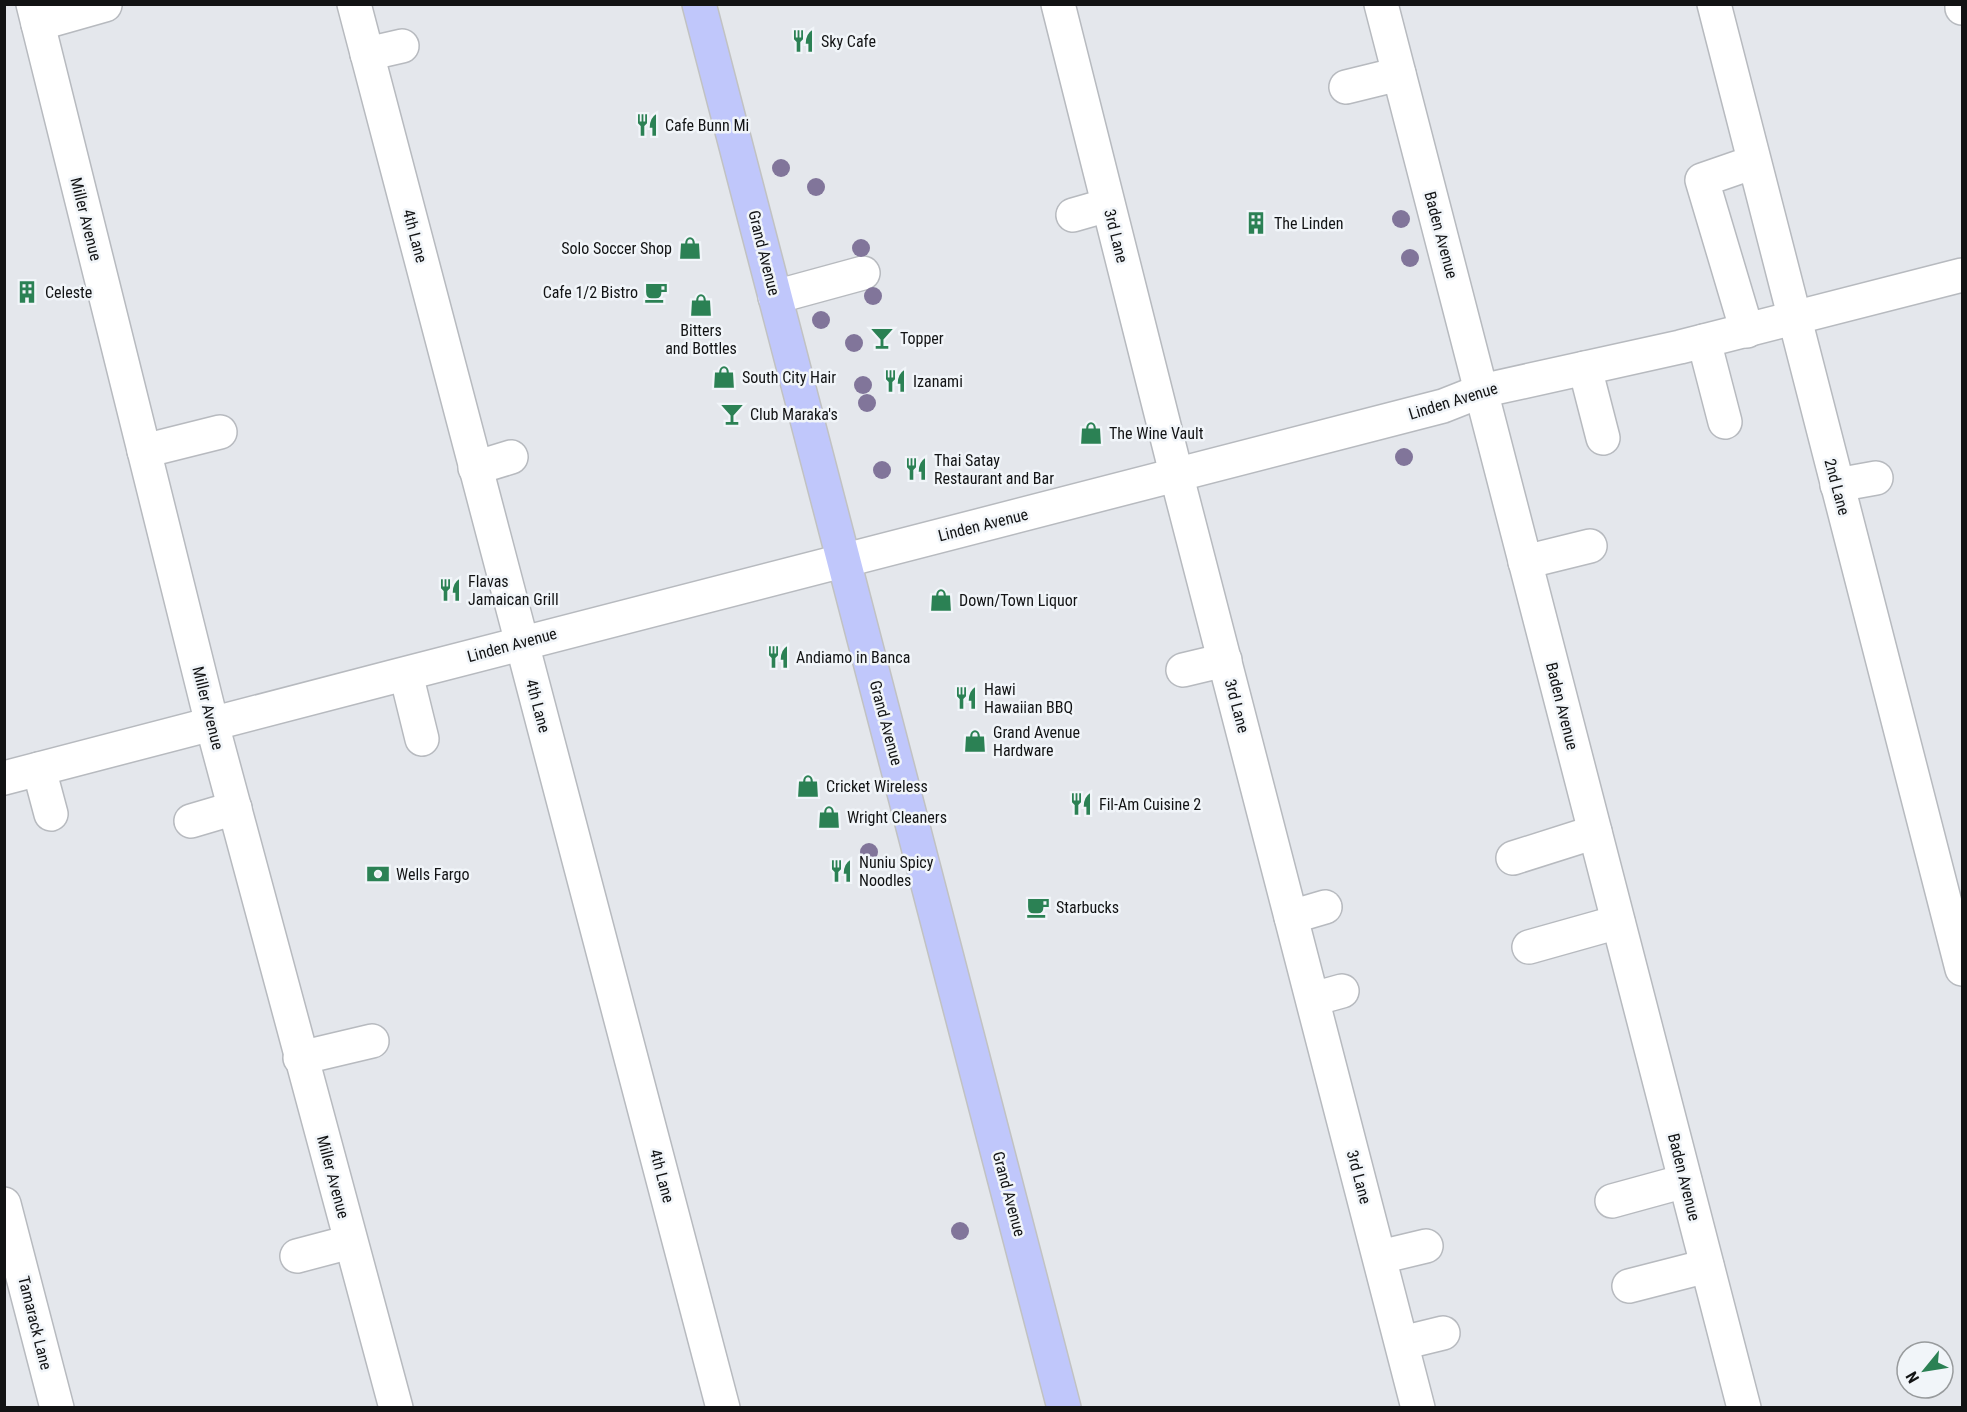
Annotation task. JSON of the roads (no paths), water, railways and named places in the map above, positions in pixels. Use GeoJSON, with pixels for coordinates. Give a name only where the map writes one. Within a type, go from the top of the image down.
{"type":"FeatureCollection","features":[{"type":"Feature","properties":{"kind":"main road","name":"Grand Avenue"},"geometry":{"type":"LineString","coordinates":[[699,4],[1064,1407]]}},
{"type":"Feature","properties":{"kind":"street","name":"4th Lane"},"geometry":{"type":"LineString","coordinates":[[354,4],[723,1407]]}},
{"type":"Feature","properties":{"kind":"street","name":"3rd Lane"},"geometry":{"type":"LineString","coordinates":[[1058,4],[1078,56],[1108,205],[1291,917],[1327,995],[1380,1257],[1419,1407]]}},
{"type":"Feature","properties":{"kind":"street","name":"Baden Avenue"},"geometry":{"type":"LineString","coordinates":[[1381,4],[1744,1407]]}},
{"type":"Feature","properties":{"kind":"street","name":"2nd Lane"},"geometry":{"type":"LineString","coordinates":[[1714,4],[1962,969]]}},
{"type":"Feature","properties":{"kind":"street"},"geometry":{"type":"LineString","coordinates":[[35,14],[105,5]]}},
{"type":"Feature","properties":{"kind":"street","name":"Miller Avenue"},"geometry":{"type":"LineString","coordinates":[[35,14],[212,724],[300,1058],[396,1407]]}},
{"type":"Feature","properties":{"kind":"street"},"geometry":{"type":"LineString","coordinates":[[367,54],[402,46]]}},
{"type":"Feature","properties":{"kind":"street"},"geometry":{"type":"LineString","coordinates":[[1346,87],[1399,74]]}},
{"type":"Feature","properties":{"kind":"street"},"geometry":{"type":"LineString","coordinates":[[1747,331],[1702,180],[1754,162]]}},
{"type":"Feature","properties":{"kind":"street"},"geometry":{"type":"LineString","coordinates":[[1073,215],[1108,205]]}},
{"type":"Feature","properties":{"kind":"street"},"geometry":{"type":"LineString","coordinates":[[775,297],[863,273]]}},
{"type":"Feature","properties":{"kind":"street","name":"Linden Avenue"},"geometry":{"type":"LineString","coordinates":[[4,778],[844,560],[1177,477],[1443,406],[1481,391],[1704,342],[1962,275]]}},
{"type":"Feature","properties":{"kind":"street"},"geometry":{"type":"LineString","coordinates":[[1704,342],[1725,422]]}},
{"type":"Feature","properties":{"kind":"street"},"geometry":{"type":"LineString","coordinates":[[1585,368],[1603,438]]}},
{"type":"Feature","properties":{"kind":"street"},"geometry":{"type":"LineString","coordinates":[[144,451],[220,432]]}},
{"type":"Feature","properties":{"kind":"street"},"geometry":{"type":"LineString","coordinates":[[475,468],[511,457]]}},
{"type":"Feature","properties":{"kind":"street"},"geometry":{"type":"LineString","coordinates":[[1837,485],[1876,478]]}},
{"type":"Feature","properties":{"kind":"street"},"geometry":{"type":"LineString","coordinates":[[1525,562],[1590,546]]}},
{"type":"Feature","properties":{"kind":"street"},"geometry":{"type":"LineString","coordinates":[[1183,669],[1225,660]]}},
{"type":"Feature","properties":{"kind":"street"},"geometry":{"type":"LineString","coordinates":[[406,674],[422,739]]}},
{"type":"Feature","properties":{"kind":"street"},"geometry":{"type":"LineString","coordinates":[[39,769],[51,814]]}},
{"type":"Feature","properties":{"kind":"street"},"geometry":{"type":"LineString","coordinates":[[191,821],[235,808]]}},
{"type":"Feature","properties":{"kind":"street"},"geometry":{"type":"LineString","coordinates":[[1513,858],[1595,832]]}},
{"type":"Feature","properties":{"kind":"street"},"geometry":{"type":"LineString","coordinates":[[1291,917],[1325,907]]}},
{"type":"Feature","properties":{"kind":"street"},"geometry":{"type":"LineString","coordinates":[[1529,947],[1618,922]]}},
{"type":"Feature","properties":{"kind":"street"},"geometry":{"type":"LineString","coordinates":[[300,1058],[372,1041]]}},
{"type":"Feature","properties":{"kind":"street"},"geometry":{"type":"LineString","coordinates":[[1612,1201],[1685,1181]]}},
{"type":"Feature","properties":{"kind":"street","name":"Tamarack Lane"},"geometry":{"type":"LineString","coordinates":[[4,1204],[57,1407]]}},
{"type":"Feature","properties":{"kind":"street"},"geometry":{"type":"LineString","coordinates":[[297,1256],[351,1242]]}},
{"type":"Feature","properties":{"kind":"street"},"geometry":{"type":"LineString","coordinates":[[1380,1257],[1426,1246]]}},
{"type":"Feature","properties":{"kind":"street"},"geometry":{"type":"LineString","coordinates":[[1629,1286],[1707,1266]]}},
{"type":"Feature","properties":{"kind":"street"},"geometry":{"type":"LineString","coordinates":[[1402,1343],[1443,1333]]}},
{"type":"Feature","properties":{"kind":"place","name":"Sky Cafe"},"geometry":{"type":"Point","coordinates":[803,41]}},
{"type":"Feature","properties":{"kind":"place","name":"Cafe Bunn Mi"},"geometry":{"type":"Point","coordinates":[647,125]}},
{"type":"Feature","properties":{"kind":"place","name":"The Linden"},"geometry":{"type":"Point","coordinates":[1256,223]}},
{"type":"Feature","properties":{"kind":"place","name":"Solo Soccer Shop"},"geometry":{"type":"Point","coordinates":[690,248]}},
{"type":"Feature","properties":{"kind":"place","name":"Celeste"},"geometry":{"type":"Point","coordinates":[27,292]}},
{"type":"Feature","properties":{"kind":"place","name":"Cafe 1/2 Bistro"},"geometry":{"type":"Point","coordinates":[656,292]}},
{"type":"Feature","properties":{"kind":"place","name":"Bitters and Bottles"},"geometry":{"type":"Point","coordinates":[701,305]}},
{"type":"Feature","properties":{"kind":"place","name":"Topper"},"geometry":{"type":"Point","coordinates":[882,338]}},
{"type":"Feature","properties":{"kind":"place","name":"South City Hair"},"geometry":{"type":"Point","coordinates":[724,377]}},
{"type":"Feature","properties":{"kind":"place","name":"Izanami"},"geometry":{"type":"Point","coordinates":[895,381]}},
{"type":"Feature","properties":{"kind":"place","name":"Club Maraka's"},"geometry":{"type":"Point","coordinates":[732,414]}},
{"type":"Feature","properties":{"kind":"place","name":"The Wine Vault"},"geometry":{"type":"Point","coordinates":[1091,433]}},
{"type":"Feature","properties":{"kind":"place","name":"Thai Satay Restaurant and Bar"},"geometry":{"type":"Point","coordinates":[916,469]}},
{"type":"Feature","properties":{"kind":"place","name":"Flavas Jamaican Grill"},"geometry":{"type":"Point","coordinates":[450,590]}},
{"type":"Feature","properties":{"kind":"place","name":"Down/Town Liquor"},"geometry":{"type":"Point","coordinates":[941,600]}},
{"type":"Feature","properties":{"kind":"place","name":"Andiamo in Banca"},"geometry":{"type":"Point","coordinates":[778,657]}},
{"type":"Feature","properties":{"kind":"place","name":"Hawi Hawaiian BBQ"},"geometry":{"type":"Point","coordinates":[966,698]}},
{"type":"Feature","properties":{"kind":"place","name":"Grand Avenue Hardware"},"geometry":{"type":"Point","coordinates":[975,741]}},
{"type":"Feature","properties":{"kind":"place","name":"Cricket Wireless"},"geometry":{"type":"Point","coordinates":[808,786]}},
{"type":"Feature","properties":{"kind":"place","name":"Fil-Am Cuisine 2"},"geometry":{"type":"Point","coordinates":[1081,804]}},
{"type":"Feature","properties":{"kind":"place","name":"Wright Cleaners"},"geometry":{"type":"Point","coordinates":[829,817]}},
{"type":"Feature","properties":{"kind":"place","name":"Nuniu Spicy Noodles"},"geometry":{"type":"Point","coordinates":[841,871]}},
{"type":"Feature","properties":{"kind":"place","name":"Wells Fargo"},"geometry":{"type":"Point","coordinates":[378,874]}},
{"type":"Feature","properties":{"kind":"place","name":"Starbucks"},"geometry":{"type":"Point","coordinates":[1038,907]}}]}
